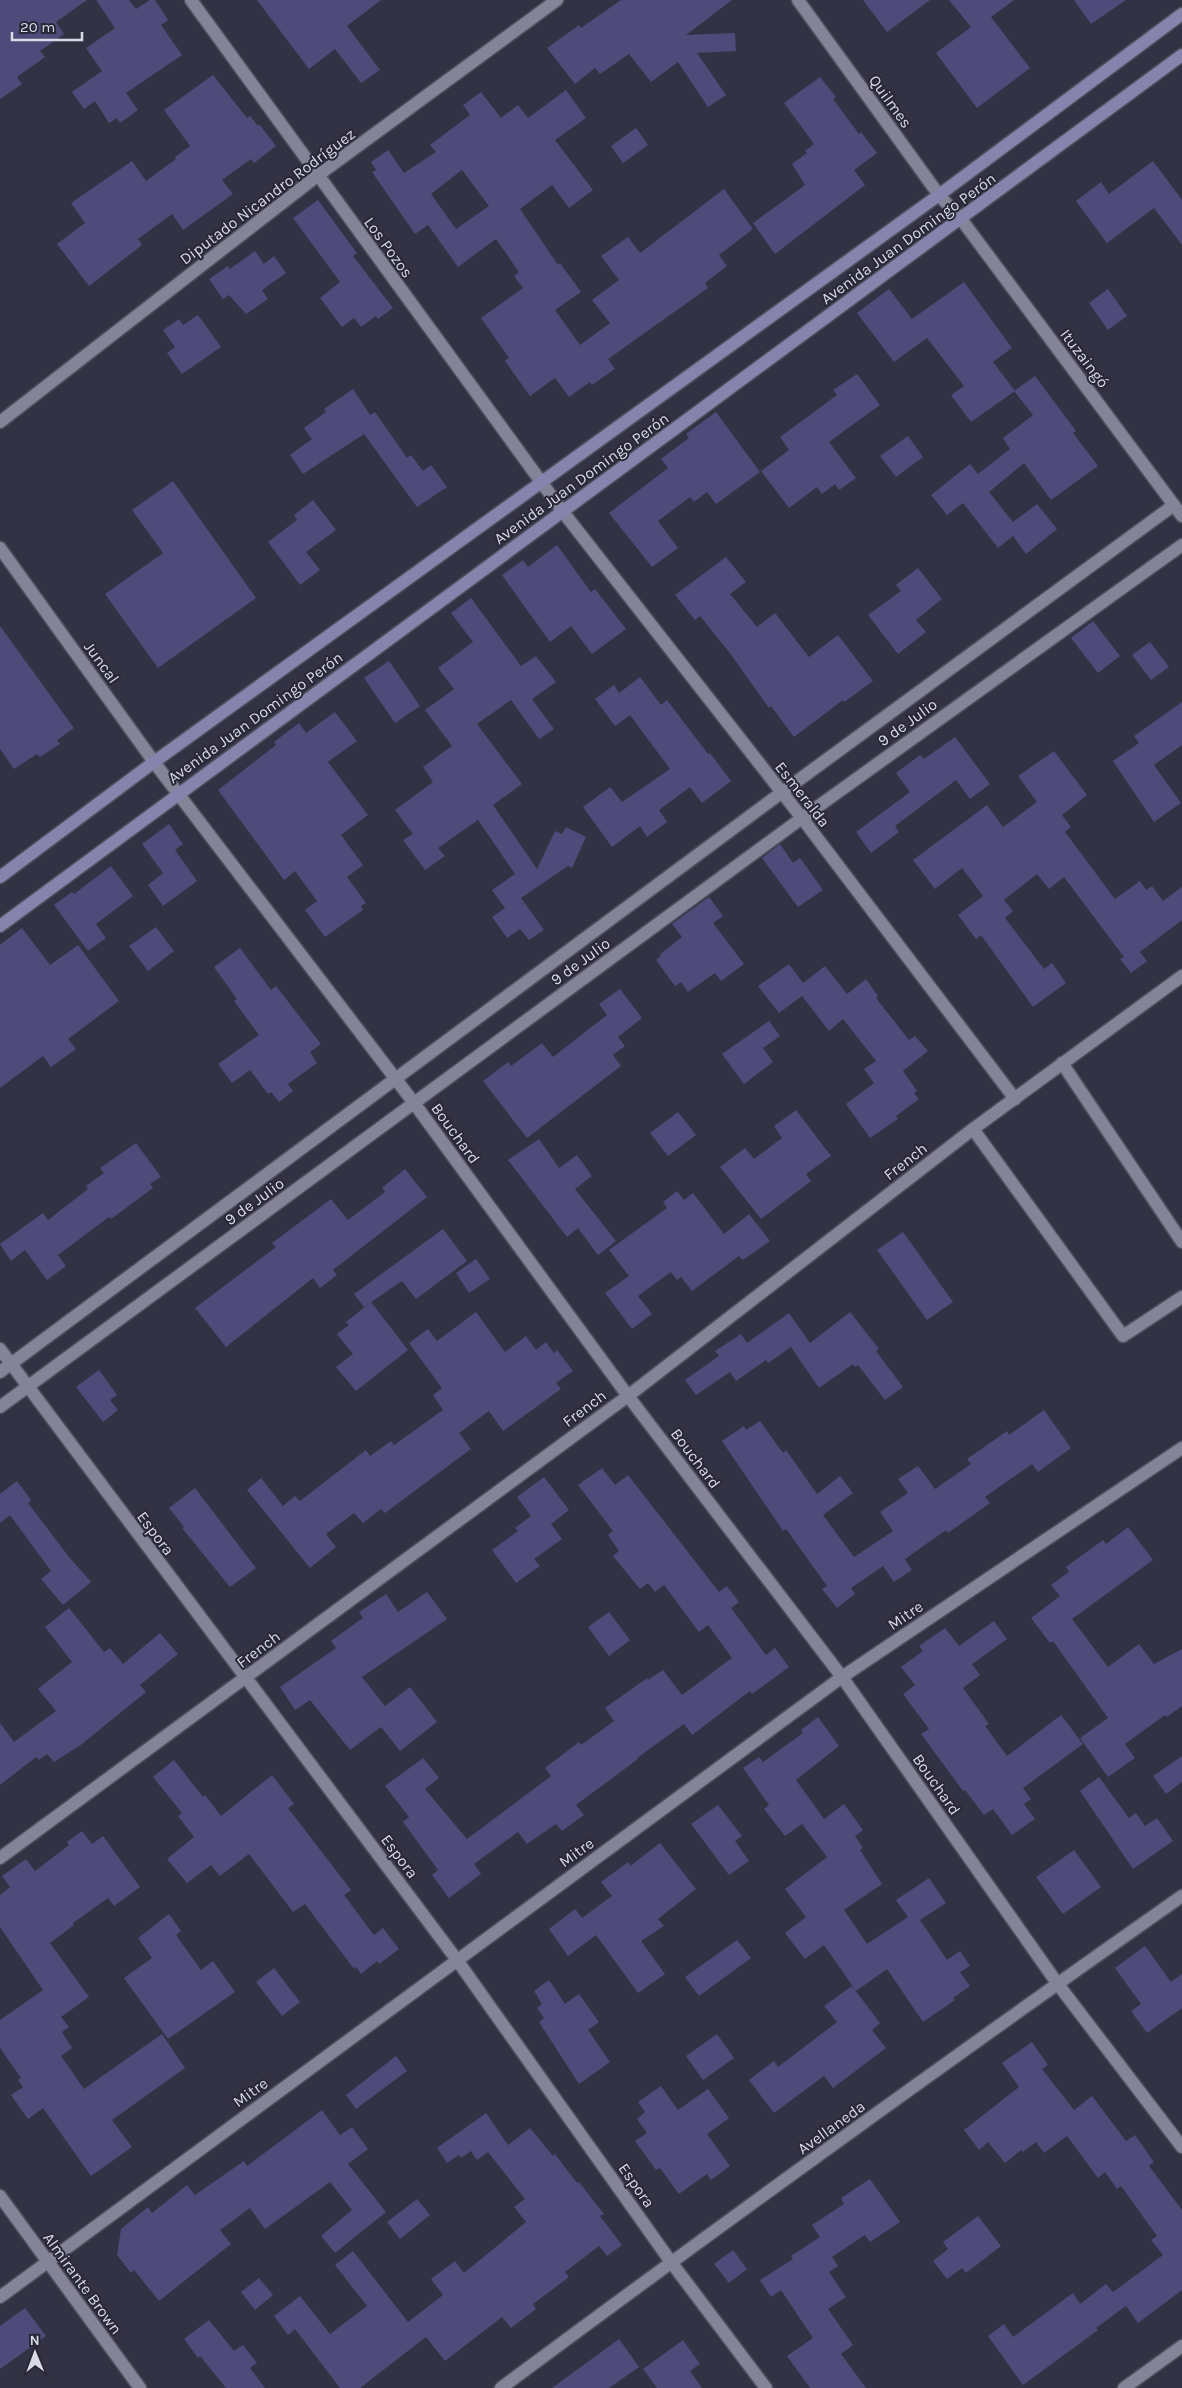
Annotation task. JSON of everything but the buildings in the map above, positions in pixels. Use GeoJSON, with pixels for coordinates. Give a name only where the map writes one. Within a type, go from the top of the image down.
{"type":"FeatureCollection","features":[{"type":"Feature","properties":{"kind":"main road","name":"Avenida Juan Domingo Perón"},"geometry":{"type":"LineString","coordinates":[[0,877],[154,762],[939,195],[1182,14]]}},
{"type":"Feature","properties":{"kind":"main road","name":"Avenida Juan Domingo Perón"},"geometry":{"type":"LineString","coordinates":[[0,926],[962,220],[1182,55]]}},
{"type":"Feature","properties":{"kind":"street","name":"Los Pozos"},"geometry":{"type":"LineString","coordinates":[[191,0],[317,176],[563,512]]}},
{"type":"Feature","properties":{"kind":"street","name":"Diputado Nicandro Rodríguez"},"geometry":{"type":"LineString","coordinates":[[0,422],[317,176],[557,0]]}},
{"type":"Feature","properties":{"kind":"street","name":"Quilmes"},"geometry":{"type":"LineString","coordinates":[[798,0],[939,195],[962,220]]}},
{"type":"Feature","properties":{"kind":"street","name":"Ituzaingó"},"geometry":{"type":"LineString","coordinates":[[962,220],[1182,516]]}},
{"type":"Feature","properties":{"kind":"street","name":"9 de Julio"},"geometry":{"type":"LineString","coordinates":[[0,1372],[781,792],[1174,505]]}},
{"type":"Feature","properties":{"kind":"street","name":"Esmeralda"},"geometry":{"type":"LineString","coordinates":[[563,512],[802,818],[1015,1098]]}},
{"type":"Feature","properties":{"kind":"street","name":"9 de Julio"},"geometry":{"type":"LineString","coordinates":[[0,1408],[802,818],[1182,545]]}},
{"type":"Feature","properties":{"kind":"street","name":"Juncal"},"geometry":{"type":"LineString","coordinates":[[0,548],[154,762],[179,793]]}},
{"type":"Feature","properties":{"kind":"street","name":"Bouchard"},"geometry":{"type":"LineString","coordinates":[[179,793],[414,1103],[628,1396],[842,1677],[1057,1983],[1182,2147]]}},
{"type":"Feature","properties":{"kind":"street","name":"French"},"geometry":{"type":"LineString","coordinates":[[0,1858],[628,1396],[973,1129],[1182,976]]}},
{"type":"Feature","properties":{"kind":"street"},"geometry":{"type":"LineString","coordinates":[[1062,1063],[1182,1242]]}},
{"type":"Feature","properties":{"kind":"street"},"geometry":{"type":"LineString","coordinates":[[973,1129],[1122,1336],[1182,1297]]}},
{"type":"Feature","properties":{"kind":"street","name":"Espora"},"geometry":{"type":"LineString","coordinates":[[0,1349],[27,1388],[457,1960],[671,2262],[766,2388]]}},
{"type":"Feature","properties":{"kind":"street","name":"Mitre"},"geometry":{"type":"LineString","coordinates":[[0,2297],[842,1677],[1182,1448]]}},
{"type":"Feature","properties":{"kind":"street","name":"Avellaneda"},"geometry":{"type":"LineString","coordinates":[[502,2388],[671,2262],[1057,1983],[1182,1896]]}},
{"type":"Feature","properties":{"kind":"street","name":"Almirante Brown"},"geometry":{"type":"LineString","coordinates":[[0,2196],[140,2388]]}},
{"type":"Feature","properties":{"kind":"street"},"geometry":{"type":"LineString","coordinates":[[1124,2388],[1182,2346]]}}]}
